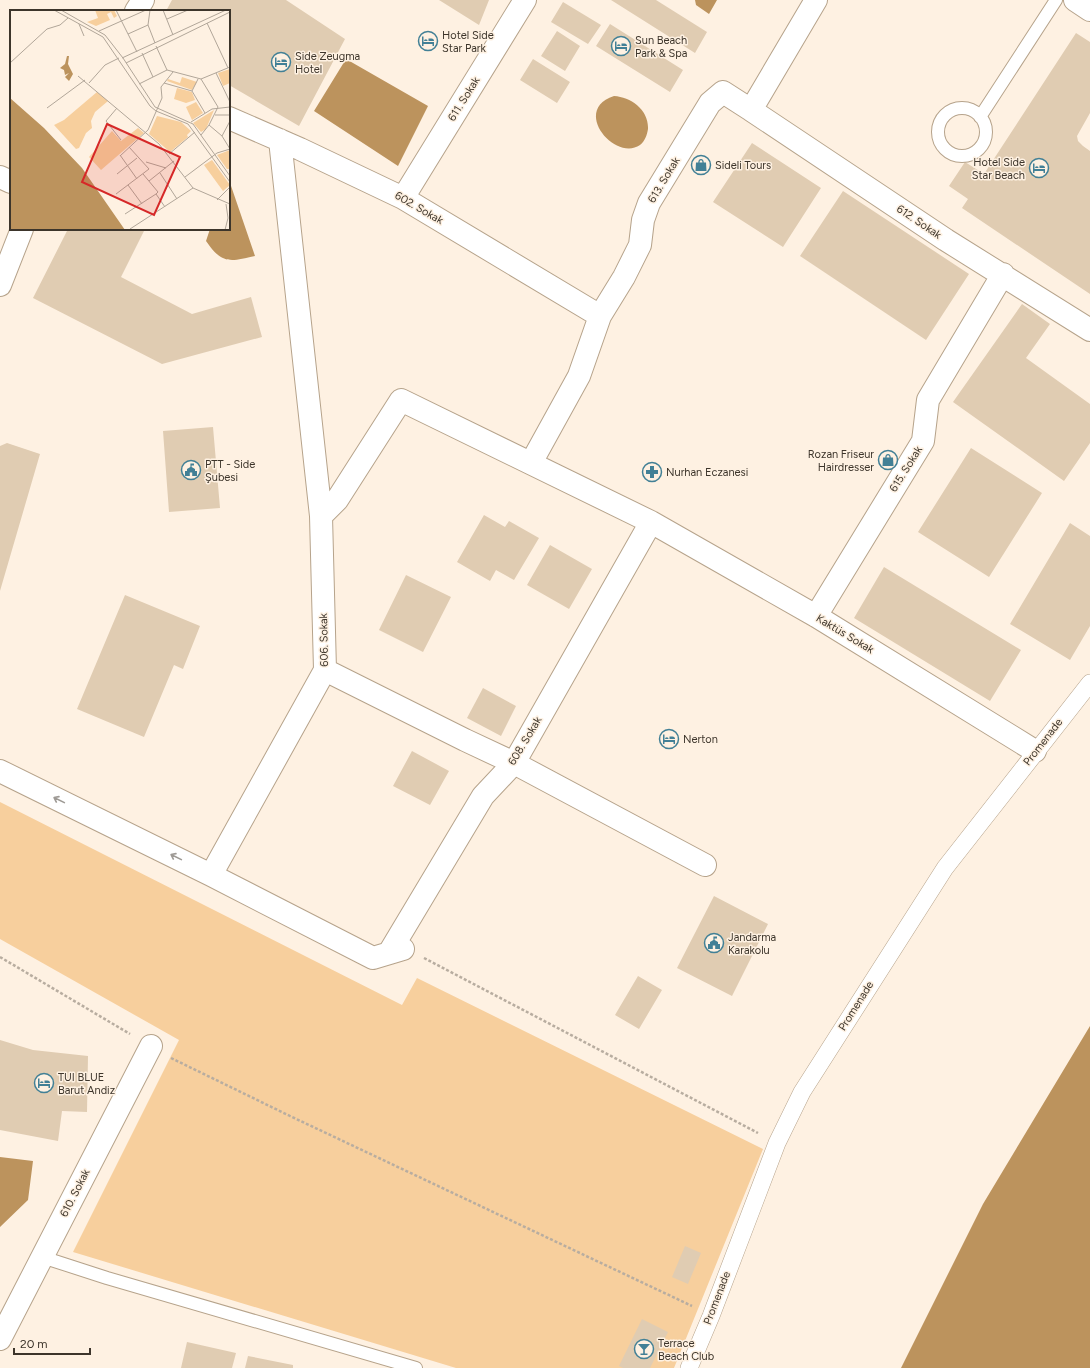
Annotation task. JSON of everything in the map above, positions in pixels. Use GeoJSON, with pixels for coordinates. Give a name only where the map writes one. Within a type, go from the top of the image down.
{"type":"FeatureCollection","features":[{"type":"Feature","properties":{"kind":"street"},"geometry":{"type":"LineString","coordinates":[[137,10],[143,0]]}},
{"type":"Feature","properties":{"kind":"street","name":"611. Sokak"},"geometry":{"type":"LineString","coordinates":[[403,198],[525,0]]}},
{"type":"Feature","properties":{"kind":"street"},"geometry":{"type":"LineString","coordinates":[[752,110],[816,0]]}},
{"type":"Feature","properties":{"kind":"street"},"geometry":{"type":"LineString","coordinates":[[1075,0],[1090,10]]}},
{"type":"Feature","properties":{"kind":"street","name":"613. Sokak"},"geometry":{"type":"LineString","coordinates":[[531,463],[579,376],[600,316],[624,277],[640,245],[643,220],[649,203],[710,103],[723,92],[752,110]]}},
{"type":"Feature","properties":{"kind":"street","name":"612. Sokak"},"geometry":{"type":"LineString","coordinates":[[752,110],[946,240],[1003,274],[1090,330]]}},
{"type":"Feature","properties":{"kind":"street","name":"602. Sokak"},"geometry":{"type":"LineString","coordinates":[[230,118],[280,140],[403,198],[600,316]]}},
{"type":"Feature","properties":{"kind":"street","name":"606. Sokak"},"geometry":{"type":"LineString","coordinates":[[211,875],[325,670],[321,516],[280,140]]}},
{"type":"Feature","properties":{"kind":"street"},"geometry":{"type":"LineString","coordinates":[[0,177],[10,182]]}},
{"type":"Feature","properties":{"kind":"street"},"geometry":{"type":"LineString","coordinates":[[0,285],[22,230]]}},
{"type":"Feature","properties":{"kind":"street","name":"615. Sokak"},"geometry":{"type":"LineString","coordinates":[[816,616],[923,441],[928,400],[1003,274]]}},
{"type":"Feature","properties":{"kind":"street","name":"Kaktüs Sokak"},"geometry":{"type":"LineString","coordinates":[[321,516],[337,500],[401,400],[651,522],[816,616],[1036,751]]}},
{"type":"Feature","properties":{"kind":"street","name":"608. Sokak"},"geometry":{"type":"LineString","coordinates":[[397,951],[483,796],[514,763],[651,522]]}},
{"type":"Feature","properties":{"kind":"street"},"geometry":{"type":"LineString","coordinates":[[325,670],[514,763],[705,865]]}},
{"type":"Feature","properties":{"kind":"street","name":"Promenade"},"geometry":{"type":"LineString","coordinates":[[689,1368],[711,1316],[777,1143],[802,1092],[945,868],[1090,683]]}},
{"type":"Feature","properties":{"kind":"street"},"geometry":{"type":"LineString","coordinates":[[0,771],[211,875],[373,958],[397,951]]}},
{"type":"Feature","properties":{"kind":"street","name":"610. Sokak"},"geometry":{"type":"LineString","coordinates":[[0,1339],[151,1046]]}},
{"type":"Feature","properties":{"kind":"lane"},"geometry":{"type":"LineString","coordinates":[[980,117],[1056,0]]}},
{"type":"Feature","properties":{"kind":"lane"},"geometry":{"type":"LineString","coordinates":[[42,1257],[107,1278],[416,1368]]}},
{"type":"Feature","properties":{"kind":"path"},"geometry":{"type":"LineString","coordinates":[[397,951],[777,1143]]}},
{"type":"Feature","properties":{"kind":"path"},"geometry":{"type":"LineString","coordinates":[[314,1128],[711,1316]]}},
{"type":"Feature","properties":{"kind":"shaded area"},"geometry":{"type":"Polygon","coordinates":[[[695,0],[717,0],[709,14],[696,5],[695,0]]]}},
{"type":"Feature","properties":{"kind":"shaded area"},"geometry":{"type":"Polygon","coordinates":[[[346,59],[428,106],[398,166],[314,111],[346,59]]]}},
{"type":"Feature","properties":{"kind":"shaded area"},"geometry":{"type":"Polygon","coordinates":[[[614,96],[627,99],[632,102],[642,110],[646,116],[648,129],[646,138],[640,145],[630,148],[619,146],[609,141],[602,132],[597,122],[596,112],[602,103],[614,96]]]}},
{"type":"Feature","properties":{"kind":"shaded area"},"geometry":{"type":"Polygon","coordinates":[[[230,183],[255,256],[232,260],[227,259],[217,254],[206,241],[210,230],[230,230],[230,183]]]}},
{"type":"Feature","properties":{"kind":"shaded area"},"geometry":{"type":"Polygon","coordinates":[[[0,802],[402,1005],[417,978],[763,1149],[674,1368],[456,1368],[73,1252],[179,1040],[0,939],[0,802]]]}},
{"type":"Feature","properties":{"kind":"shaded area"},"geometry":{"type":"Polygon","coordinates":[[[1090,1026],[1090,1368],[901,1368],[983,1204],[1090,1026]]]}},
{"type":"Feature","properties":{"kind":"shaded area"},"geometry":{"type":"Polygon","coordinates":[[[0,1157],[33,1161],[28,1200],[0,1227],[0,1157]]]}},
{"type":"Feature","properties":{"kind":"building","name":"Side Zeugma Hotel"},"geometry":{"type":"Polygon","coordinates":[[[172,0],[286,0],[345,39],[299,126],[230,86],[230,10],[167,10],[172,0]]]}},
{"type":"Feature","properties":{"kind":"building"},"geometry":{"type":"Polygon","coordinates":[[[439,0],[489,0],[479,25],[439,0]]]}},
{"type":"Feature","properties":{"kind":"building"},"geometry":{"type":"Polygon","coordinates":[[[611,0],[656,0],[707,32],[695,53],[611,0]]]}},
{"type":"Feature","properties":{"kind":"building"},"geometry":{"type":"Polygon","coordinates":[[[563,2],[601,25],[588,44],[551,22],[563,2]]]}},
{"type":"Feature","properties":{"kind":"building"},"geometry":{"type":"Polygon","coordinates":[[[610,24],[683,70],[670,92],[596,46],[610,24]]]}},
{"type":"Feature","properties":{"kind":"building"},"geometry":{"type":"Polygon","coordinates":[[[557,31],[580,46],[565,71],[541,56],[557,31]]]}},
{"type":"Feature","properties":{"kind":"building","name":"Hotel Side Star Beach"},"geometry":{"type":"Polygon","coordinates":[[[1076,33],[1090,42],[1090,113],[1077,136],[1078,141],[1090,151],[1090,294],[962,208],[968,199],[949,186],[965,162],[984,174],[1076,33]]]}},
{"type":"Feature","properties":{"kind":"building"},"geometry":{"type":"Polygon","coordinates":[[[533,59],[570,82],[557,103],[520,80],[533,59]]]}},
{"type":"Feature","properties":{"kind":"building"},"geometry":{"type":"Polygon","coordinates":[[[752,143],[821,188],[783,247],[713,202],[752,143]]]}},
{"type":"Feature","properties":{"kind":"building"},"geometry":{"type":"Polygon","coordinates":[[[843,191],[969,274],[926,340],[800,256],[843,191]]]}},
{"type":"Feature","properties":{"kind":"building"},"geometry":{"type":"Polygon","coordinates":[[[67,230],[144,230],[121,277],[192,314],[251,297],[262,337],[162,364],[33,298],[67,230]]]}},
{"type":"Feature","properties":{"kind":"building"},"geometry":{"type":"Polygon","coordinates":[[[1022,304],[1050,324],[1026,358],[1090,404],[1090,443],[1064,481],[953,402],[1022,304]]]}},
{"type":"Feature","properties":{"kind":"building","name":"PTT - Side Şubesi"},"geometry":{"type":"Polygon","coordinates":[[[213,427],[220,508],[169,512],[163,431],[213,427]]]}},
{"type":"Feature","properties":{"kind":"building"},"geometry":{"type":"Polygon","coordinates":[[[7,443],[40,454],[0,591],[0,446],[7,443]]]}},
{"type":"Feature","properties":{"kind":"building"},"geometry":{"type":"Polygon","coordinates":[[[971,448],[1042,493],[989,577],[918,532],[971,448]]]}},
{"type":"Feature","properties":{"kind":"building"},"geometry":{"type":"Polygon","coordinates":[[[484,515],[505,527],[509,521],[539,538],[514,580],[496,570],[490,581],[457,562],[484,515]]]}},
{"type":"Feature","properties":{"kind":"building"},"geometry":{"type":"Polygon","coordinates":[[[1070,523],[1090,536],[1090,626],[1070,660],[1010,624],[1070,523]]]}},
{"type":"Feature","properties":{"kind":"building"},"geometry":{"type":"Polygon","coordinates":[[[550,545],[592,569],[569,609],[527,585],[550,545]]]}},
{"type":"Feature","properties":{"kind":"building"},"geometry":{"type":"Polygon","coordinates":[[[884,567],[1021,650],[990,701],[854,618],[884,567]]]}},
{"type":"Feature","properties":{"kind":"building"},"geometry":{"type":"Polygon","coordinates":[[[406,575],[451,597],[423,652],[379,630],[406,575]]]}},
{"type":"Feature","properties":{"kind":"building"},"geometry":{"type":"Polygon","coordinates":[[[125,595],[200,626],[183,669],[174,665],[144,737],[77,709],[125,595]]]}},
{"type":"Feature","properties":{"kind":"building"},"geometry":{"type":"Polygon","coordinates":[[[483,688],[516,706],[501,736],[467,718],[483,688]]]}},
{"type":"Feature","properties":{"kind":"building"},"geometry":{"type":"Polygon","coordinates":[[[412,751],[449,771],[430,805],[393,786],[412,751]]]}},
{"type":"Feature","properties":{"kind":"building"},"geometry":{"type":"Polygon","coordinates":[[[714,896],[768,924],[732,996],[677,968],[714,896]]]}},
{"type":"Feature","properties":{"kind":"building"},"geometry":{"type":"Polygon","coordinates":[[[638,976],[662,990],[639,1029],[615,1015],[638,976]]]}},
{"type":"Feature","properties":{"kind":"building","name":"TUI BLUE Barut Andiz"},"geometry":{"type":"Polygon","coordinates":[[[0,1040],[33,1050],[88,1056],[87,1112],[62,1111],[58,1141],[0,1130],[0,1040]]]}},
{"type":"Feature","properties":{"kind":"building"},"geometry":{"type":"Polygon","coordinates":[[[685,1246],[701,1253],[688,1284],[672,1277],[685,1246]]]}},
{"type":"Feature","properties":{"kind":"building","name":"Terrace Beach Club"},"geometry":{"type":"Polygon","coordinates":[[[642,1319],[668,1332],[650,1368],[623,1368],[619,1366],[642,1319]]]}},
{"type":"Feature","properties":{"kind":"building"},"geometry":{"type":"Polygon","coordinates":[[[187,1342],[236,1353],[232,1368],[181,1368],[187,1342]]]}},
{"type":"Feature","properties":{"kind":"building"},"geometry":{"type":"Polygon","coordinates":[[[248,1356],[293,1365],[293,1368],[245,1368],[248,1356]]]}},
{"type":"Feature","properties":{"kind":"place","name":"Hotel Side Star Park"},"geometry":{"type":"Point","coordinates":[428,41]}},
{"type":"Feature","properties":{"kind":"place","name":"Sun Beach Park & Spa"},"geometry":{"type":"Point","coordinates":[621,46]}},
{"type":"Feature","properties":{"kind":"place","name":"Side Zeugma Hotel"},"geometry":{"type":"Point","coordinates":[281,62]}},
{"type":"Feature","properties":{"kind":"place","name":"Sideli Tours"},"geometry":{"type":"Point","coordinates":[701,165]}},
{"type":"Feature","properties":{"kind":"place","name":"Hotel Side Star Beach"},"geometry":{"type":"Point","coordinates":[1039,168]}},
{"type":"Feature","properties":{"kind":"place","name":"Rozan Friseur Hairdresser"},"geometry":{"type":"Point","coordinates":[888,460]}},
{"type":"Feature","properties":{"kind":"place","name":"PTT - Side Şubesi"},"geometry":{"type":"Point","coordinates":[191,470]}},
{"type":"Feature","properties":{"kind":"place","name":"Nurhan Eczanesi"},"geometry":{"type":"Point","coordinates":[652,472]}},
{"type":"Feature","properties":{"kind":"place","name":"Nerton"},"geometry":{"type":"Point","coordinates":[669,739]}},
{"type":"Feature","properties":{"kind":"place","name":"Jandarma Karakolu"},"geometry":{"type":"Point","coordinates":[714,943]}},
{"type":"Feature","properties":{"kind":"place","name":"TUI BLUE Barut Andiz"},"geometry":{"type":"Point","coordinates":[44,1083]}},
{"type":"Feature","properties":{"kind":"place","name":"Terrace Beach Club"},"geometry":{"type":"Point","coordinates":[644,1349]}}]}
